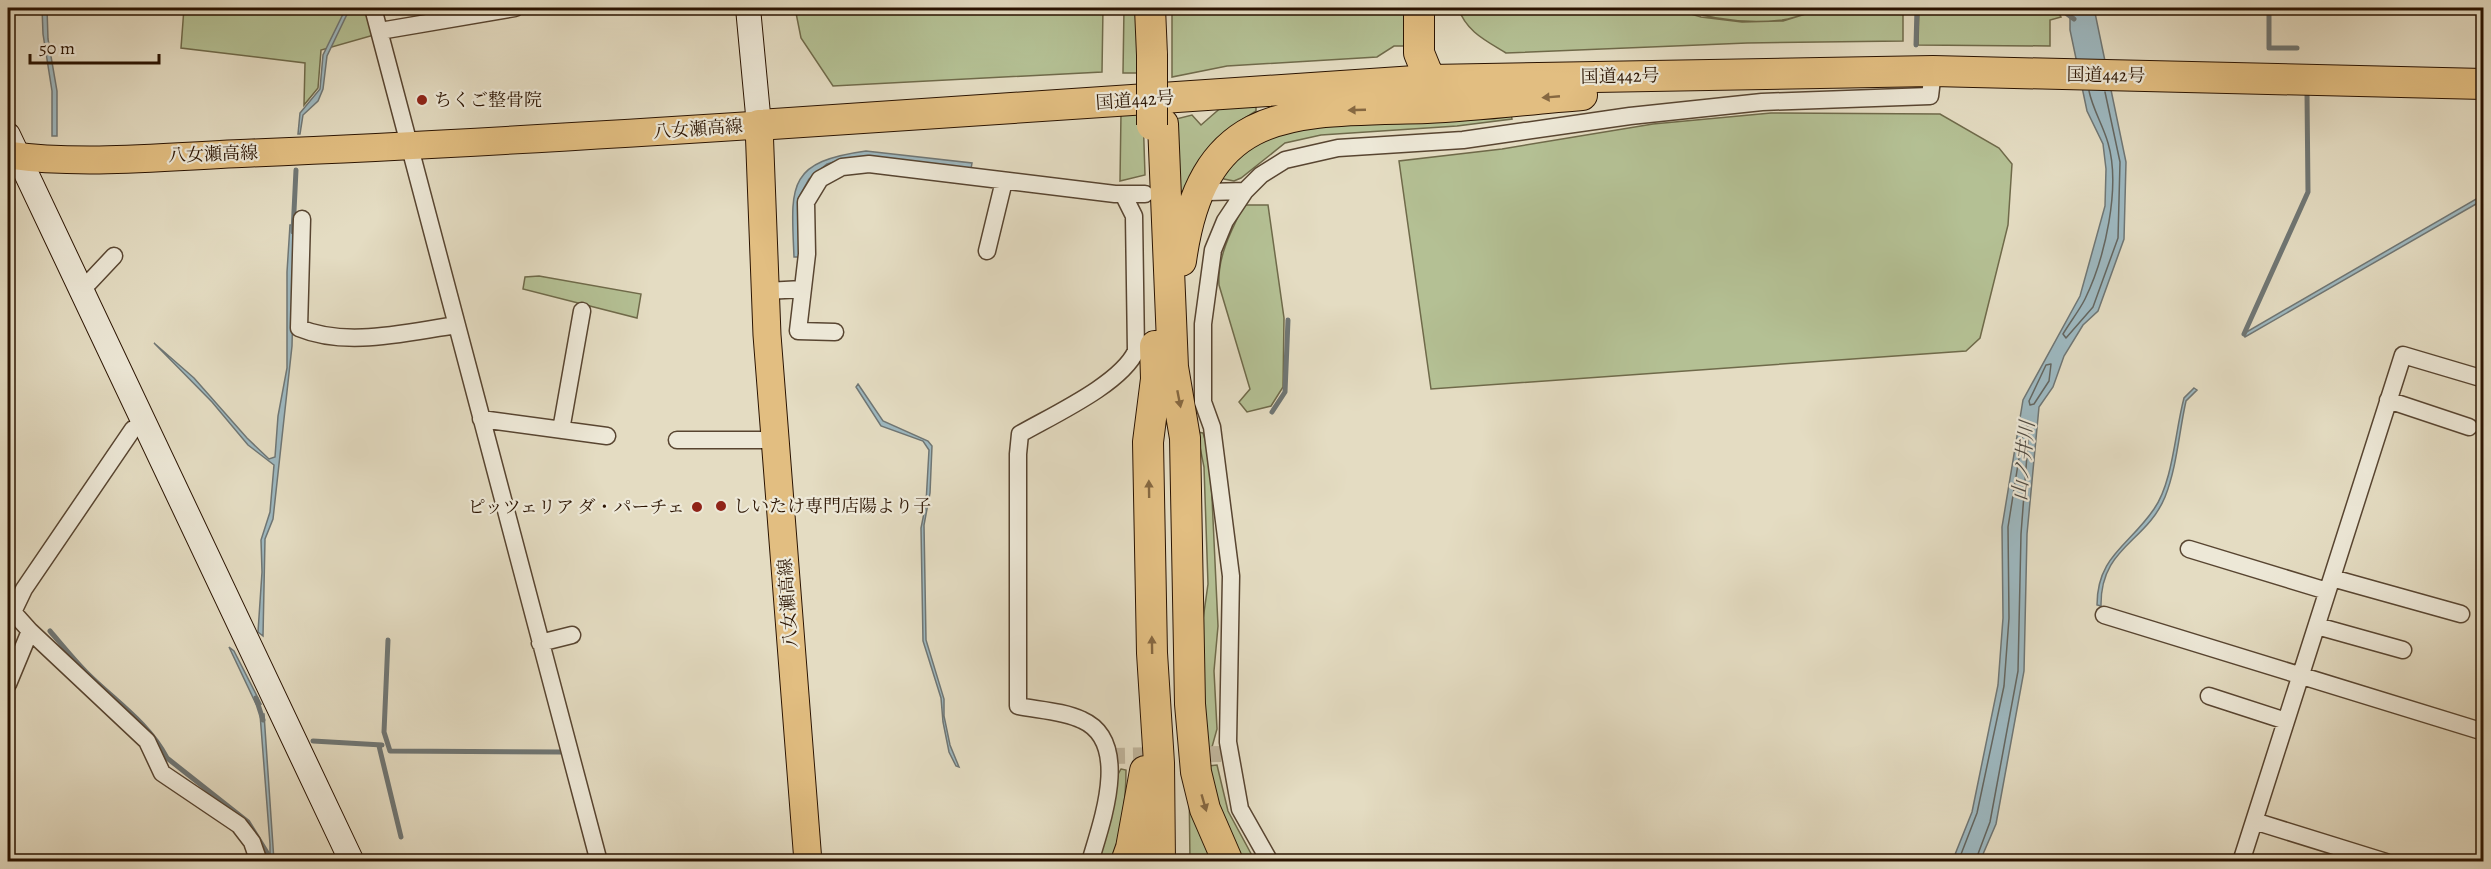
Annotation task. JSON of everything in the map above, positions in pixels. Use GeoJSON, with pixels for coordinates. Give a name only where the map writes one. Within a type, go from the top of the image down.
{"type":"FeatureCollection","features":[{"type":"Feature","properties":{"kind":"highway"},"geometry":{"type":"LineString","coordinates":[[1150,8],[1157,55],[1158,124],[1156,379],[1148,442],[1155,703],[1159,763],[1160,861]]}},
{"type":"Feature","properties":{"kind":"highway"},"geometry":{"type":"LineString","coordinates":[[1157,55],[1163,8]]}},
{"type":"Feature","properties":{"kind":"highway"},"geometry":{"type":"LineString","coordinates":[[1419,8],[1419,53],[1430,80]]}},
{"type":"Feature","properties":{"kind":"highway"},"geometry":{"type":"LineString","coordinates":[[1430,80],[1436,51],[1434,8]]}},
{"type":"Feature","properties":{"kind":"highway","name":"国道442号"},"geometry":{"type":"LineString","coordinates":[[759,125],[1430,80],[1626,75],[1933,71],[2484,84]]}},
{"type":"Feature","properties":{"kind":"highway"},"geometry":{"type":"LineString","coordinates":[[1171,341],[1186,228],[1197,193],[1209,168],[1226,148],[1245,133],[1288,116],[1314,111],[1445,107],[1583,94],[1626,75]]}},
{"type":"Feature","properties":{"kind":"highway"},"geometry":{"type":"LineString","coordinates":[[1158,124],[1173,367],[1185,438],[1190,704],[1196,772],[1205,809],[1228,861]]}},
{"type":"Feature","properties":{"kind":"highway"},"geometry":{"type":"LineString","coordinates":[[1126,861],[1133,838],[1155,703]]}},
{"type":"Feature","properties":{"kind":"highway"},"geometry":{"type":"LineString","coordinates":[[1179,861],[1180,766],[1190,704]]}},
{"type":"Feature","properties":{"kind":"main road","name":"八女瀬高線"},"geometry":{"type":"LineString","coordinates":[[11,149],[98,159],[560,139],[759,125],[767,335],[808,861]]}},
{"type":"Feature","properties":{"kind":"street"},"geometry":{"type":"LineString","coordinates":[[373,8],[599,861]]}},
{"type":"Feature","properties":{"kind":"street"},"geometry":{"type":"LineString","coordinates":[[380,31],[515,8]]}},
{"type":"Feature","properties":{"kind":"street"},"geometry":{"type":"LineString","coordinates":[[748,8],[759,125]]}},
{"type":"Feature","properties":{"kind":"street"},"geometry":{"type":"LineString","coordinates":[[1270,861],[1240,809],[1228,742],[1231,576],[1212,427],[1203,402],[1203,324],[1213,250],[1225,221],[1245,191],[1261,175],[1285,160],[1308,153],[1338,148],[1463,140],[1630,116],[1762,102],[1930,96],[1933,71]]}},
{"type":"Feature","properties":{"kind":"street"},"geometry":{"type":"LineString","coordinates":[[11,149],[82,290],[352,861]]}},
{"type":"Feature","properties":{"kind":"street"},"geometry":{"type":"LineString","coordinates":[[835,332],[798,331],[807,254],[806,202],[819,179],[842,167],[869,164],[1123,194],[1145,194]]}},
{"type":"Feature","properties":{"kind":"street"},"geometry":{"type":"LineString","coordinates":[[987,251],[1004,181]]}},
{"type":"Feature","properties":{"kind":"street"},"geometry":{"type":"LineString","coordinates":[[1208,192],[1245,191]]}},
{"type":"Feature","properties":{"kind":"street"},"geometry":{"type":"LineString","coordinates":[[1090,861],[1102,821],[1110,780],[1108,751],[1096,730],[1082,720],[1018,706],[1018,454],[1020,434],[1116,377],[1130,364],[1136,351],[1134,216],[1123,194]]}},
{"type":"Feature","properties":{"kind":"street"},"geometry":{"type":"LineString","coordinates":[[302,219],[299,328],[316,335],[377,336],[457,325]]}},
{"type":"Feature","properties":{"kind":"street"},"geometry":{"type":"LineString","coordinates":[[82,290],[114,256]]}},
{"type":"Feature","properties":{"kind":"street"},"geometry":{"type":"LineString","coordinates":[[766,291],[803,289]]}},
{"type":"Feature","properties":{"kind":"street"},"geometry":{"type":"LineString","coordinates":[[561,430],[582,311]]}},
{"type":"Feature","properties":{"kind":"street"},"geometry":{"type":"LineString","coordinates":[[2241,861],[2403,354],[2484,379]]}},
{"type":"Feature","properties":{"kind":"street"},"geometry":{"type":"LineString","coordinates":[[2388,400],[2469,428]]}},
{"type":"Feature","properties":{"kind":"street"},"geometry":{"type":"LineString","coordinates":[[481,419],[607,435]]}},
{"type":"Feature","properties":{"kind":"street"},"geometry":{"type":"LineString","coordinates":[[133,429],[10,611],[147,741],[162,773],[239,825],[252,842],[259,861]]}},
{"type":"Feature","properties":{"kind":"street"},"geometry":{"type":"LineString","coordinates":[[677,440],[775,441]]}},
{"type":"Feature","properties":{"kind":"street"},"geometry":{"type":"LineString","coordinates":[[2189,549],[2329,585],[2462,614]]}},
{"type":"Feature","properties":{"kind":"street"},"geometry":{"type":"LineString","coordinates":[[8,684],[29,630],[27,599],[50,565]]}},
{"type":"Feature","properties":{"kind":"street"},"geometry":{"type":"LineString","coordinates":[[2104,615],[2484,732]]}},
{"type":"Feature","properties":{"kind":"street"},"geometry":{"type":"LineString","coordinates":[[2317,626],[2403,650]]}},
{"type":"Feature","properties":{"kind":"street"},"geometry":{"type":"LineString","coordinates":[[540,643],[572,635]]}},
{"type":"Feature","properties":{"kind":"street"},"geometry":{"type":"LineString","coordinates":[[2209,696],[2286,721]]}},
{"type":"Feature","properties":{"kind":"street"},"geometry":{"type":"LineString","coordinates":[[2254,821],[2386,861]]}},
{"type":"Feature","properties":{"kind":"green space"},"geometry":{"type":"Polygon","coordinates":[[[184,8],[366,8],[374,35],[321,50],[318,88],[304,105],[305,63],[181,48],[184,8]]]}},
{"type":"Feature","properties":{"kind":"green space"},"geometry":{"type":"Polygon","coordinates":[[[795,8],[1103,8],[1102,72],[833,86],[801,38],[795,8]]]}},
{"type":"Feature","properties":{"kind":"green space"},"geometry":{"type":"Polygon","coordinates":[[[1124,8],[1145,8],[1145,73],[1123,73],[1124,8]]]}},
{"type":"Feature","properties":{"kind":"green space"},"geometry":{"type":"Polygon","coordinates":[[[1172,8],[1410,8],[1406,46],[1394,46],[1377,57],[1227,66],[1172,77],[1172,8]]]}},
{"type":"Feature","properties":{"kind":"green space"},"geometry":{"type":"Polygon","coordinates":[[[1458,8],[1671,8],[1701,17],[1742,22],[1783,21],[1825,8],[1903,8],[1903,41],[1747,43],[1506,53],[1472,29],[1458,8]]]}},
{"type":"Feature","properties":{"kind":"green space"},"geometry":{"type":"Polygon","coordinates":[[[1677,8],[1822,8],[1787,19],[1743,21],[1716,18],[1677,8]]]}},
{"type":"Feature","properties":{"kind":"green space"},"geometry":{"type":"Polygon","coordinates":[[[1919,8],[2056,8],[2061,17],[2050,20],[2050,46],[1918,45],[1919,8]]]}},
{"type":"Feature","properties":{"kind":"green space"},"geometry":{"type":"Polygon","coordinates":[[[1256,104],[1256,111],[1231,129],[1212,148],[1180,197],[1172,120],[1192,115],[1201,125],[1224,105],[1256,104]]]}},
{"type":"Feature","properties":{"kind":"green space"},"geometry":{"type":"Polygon","coordinates":[[[1510,109],[1512,119],[1457,126],[1321,135],[1285,143],[1241,178],[1234,181],[1224,179],[1220,174],[1264,132],[1510,109]]]}},
{"type":"Feature","properties":{"kind":"green space"},"geometry":{"type":"Polygon","coordinates":[[[1121,113],[1143,114],[1145,175],[1120,181],[1121,113]]]}},
{"type":"Feature","properties":{"kind":"green space"},"geometry":{"type":"Polygon","coordinates":[[[1771,113],[1940,114],[1999,148],[2012,164],[2008,225],[1980,338],[1966,351],[1431,389],[1399,161],[1502,149],[1653,124],[1771,113]]]}},
{"type":"Feature","properties":{"kind":"green space"},"geometry":{"type":"Polygon","coordinates":[[[1244,205],[1268,205],[1284,318],[1283,387],[1271,406],[1247,412],[1239,402],[1250,389],[1219,285],[1223,254],[1230,233],[1244,205]]]}},
{"type":"Feature","properties":{"kind":"green space"},"geometry":{"type":"Polygon","coordinates":[[[539,276],[641,294],[637,318],[523,289],[525,277],[539,276]]]}},
{"type":"Feature","properties":{"kind":"green space"},"geometry":{"type":"Polygon","coordinates":[[[1197,432],[1203,433],[1210,455],[1218,626],[1214,671],[1217,729],[1212,747],[1204,748],[1200,641],[1208,584],[1204,467],[1197,432]]]}},
{"type":"Feature","properties":{"kind":"green space"},"geometry":{"type":"Polygon","coordinates":[[[1217,765],[1228,811],[1255,861],[1241,861],[1224,825],[1208,766],[1217,765]]]}},
{"type":"Feature","properties":{"kind":"green space"},"geometry":{"type":"Polygon","coordinates":[[[1121,769],[1126,770],[1126,782],[1118,839],[1111,861],[1095,862],[1117,776],[1121,769]]]}},
{"type":"Feature","properties":{"kind":"green space"},"geometry":{"type":"Polygon","coordinates":[[[1189,781],[1217,861],[1190,861],[1189,781]]]}},
{"type":"Feature","properties":{"kind":"water"},"geometry":{"type":"Polygon","coordinates":[[[42,8],[47,8],[48,39],[57,91],[57,136],[52,136],[52,91],[43,34],[42,8]]]}},
{"type":"Feature","properties":{"kind":"water"},"geometry":{"type":"Polygon","coordinates":[[[346,8],[350,8],[327,56],[323,89],[318,101],[303,115],[300,134],[298,134],[300,113],[320,89],[323,55],[346,8]]]}},
{"type":"Feature","properties":{"kind":"water","name":"山ノ井川"},"geometry":{"type":"Polygon","coordinates":[[[2070,8],[2094,8],[2126,162],[2124,239],[2098,311],[2083,325],[2064,356],[2053,387],[2039,407],[2027,534],[2024,671],[1996,824],[1980,861],[1952,862],[1972,812],[1998,685],[2003,618],[2002,527],[2023,400],[2080,296],[2105,206],[2106,169],[2103,144],[2087,111],[2070,30],[2070,8]]]}},
{"type":"Feature","properties":{"kind":"water"},"geometry":{"type":"Polygon","coordinates":[[[866,151],[972,163],[971,169],[848,158],[827,164],[809,179],[798,199],[800,257],[794,257],[794,195],[799,182],[807,171],[821,162],[866,151]]]}},
{"type":"Feature","properties":{"kind":"water"},"geometry":{"type":"Polygon","coordinates":[[[2483,195],[2483,200],[2245,337],[2243,334],[2483,195]]]}},
{"type":"Feature","properties":{"kind":"water"},"geometry":{"type":"Polygon","coordinates":[[[290,225],[295,225],[292,346],[273,519],[265,539],[263,636],[258,632],[262,572],[261,540],[270,512],[274,465],[248,445],[212,402],[154,343],[194,378],[247,438],[269,459],[275,457],[278,416],[287,368],[287,272],[290,225]]]}},
{"type":"Feature","properties":{"kind":"water"},"geometry":{"type":"Polygon","coordinates":[[[858,384],[883,421],[928,441],[932,446],[930,493],[924,525],[926,640],[944,699],[944,716],[950,745],[959,767],[956,766],[949,752],[941,698],[923,641],[921,528],[926,503],[929,450],[923,441],[881,426],[856,387],[858,384]]]}},
{"type":"Feature","properties":{"kind":"water"},"geometry":{"type":"Polygon","coordinates":[[[2194,388],[2197,390],[2186,401],[2175,462],[2165,497],[2147,525],[2116,558],[2103,586],[2101,606],[2097,605],[2098,588],[2108,563],[2144,522],[2160,498],[2169,471],[2184,398],[2194,388]]]}},
{"type":"Feature","properties":{"kind":"water"},"geometry":{"type":"Polygon","coordinates":[[[229,647],[234,651],[261,704],[256,704],[229,647]]]}},
{"type":"Feature","properties":{"kind":"water"},"geometry":{"type":"Polygon","coordinates":[[[260,714],[264,714],[274,861],[270,861],[268,857],[270,844],[260,714]]]}},
{"type":"Feature","properties":{"kind":"waterway"},"geometry":{"type":"LineString","coordinates":[[1916,45],[1917,8]]}},
{"type":"Feature","properties":{"kind":"waterway"},"geometry":{"type":"LineString","coordinates":[[2059,8],[2074,19]]}},
{"type":"Feature","properties":{"kind":"waterway"},"geometry":{"type":"LineString","coordinates":[[2269,8],[2269,48],[2297,48]]}},
{"type":"Feature","properties":{"kind":"waterway"},"geometry":{"type":"LineString","coordinates":[[2244,334],[2308,192],[2307,93]]}},
{"type":"Feature","properties":{"kind":"waterway"},"geometry":{"type":"LineString","coordinates":[[293,232],[296,170]]}},
{"type":"Feature","properties":{"kind":"waterway"},"geometry":{"type":"LineString","coordinates":[[1272,412],[1285,392],[1288,320]]}},
{"type":"Feature","properties":{"kind":"waterway"},"geometry":{"type":"LineString","coordinates":[[50,631],[87,673],[141,723],[167,758],[248,822],[271,859]]}},
{"type":"Feature","properties":{"kind":"waterway"},"geometry":{"type":"LineString","coordinates":[[388,640],[384,732],[390,751],[562,752]]}},
{"type":"Feature","properties":{"kind":"waterway"},"geometry":{"type":"LineString","coordinates":[[256,698],[263,720]]}},
{"type":"Feature","properties":{"kind":"waterway"},"geometry":{"type":"LineString","coordinates":[[313,741],[382,745]]}},
{"type":"Feature","properties":{"kind":"waterway"},"geometry":{"type":"LineString","coordinates":[[379,746],[401,837]]}},
{"type":"Feature","properties":{"kind":"tunnel"},"geometry":{"type":"LineString","coordinates":[[1109,756],[1224,754]]}},
{"type":"Feature","properties":{"kind":"place","name":"ちくご整骨院"},"geometry":{"type":"Point","coordinates":[422,100]}},
{"type":"Feature","properties":{"kind":"place","name":"しいたけ専門店陽より子"},"geometry":{"type":"Point","coordinates":[721,506]}},
{"type":"Feature","properties":{"kind":"place","name":"ピッツェリア ダ・パーチェ"},"geometry":{"type":"Point","coordinates":[697,507]}}]}
